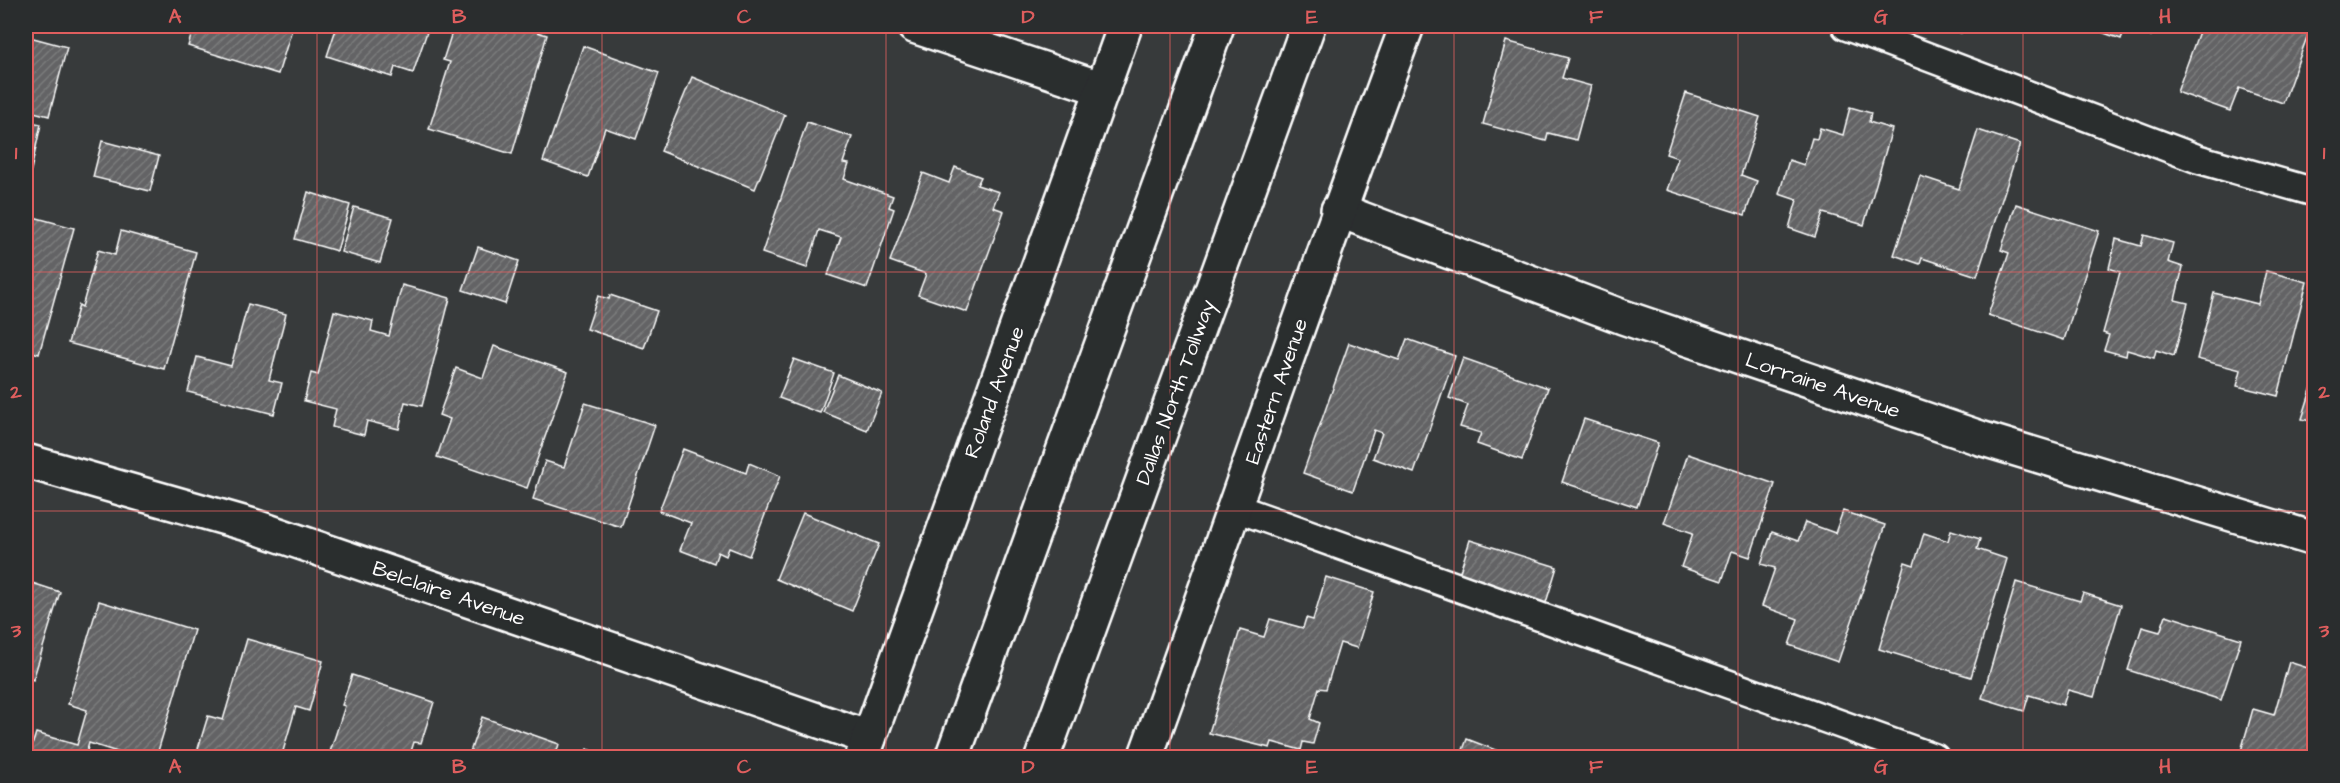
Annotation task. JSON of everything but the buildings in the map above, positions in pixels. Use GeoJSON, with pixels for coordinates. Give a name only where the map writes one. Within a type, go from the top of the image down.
{"type":"FeatureCollection","features":[{"type":"Feature","properties":{"kind":"main road"},"geometry":{"type":"LineString","coordinates":[[914,26],[1103,89]]}},
{"type":"Feature","properties":{"kind":"main road","name":"Roland Avenue"},"geometry":{"type":"LineString","coordinates":[[865,748],[1125,26]]}},
{"type":"Feature","properties":{"kind":"main road"},"geometry":{"type":"LineString","coordinates":[[952,758],[1217,26]]}},
{"type":"Feature","properties":{"kind":"main road","name":"Dallas North Tollway"},"geometry":{"type":"LineString","coordinates":[[1042,758],[1308,26]]}},
{"type":"Feature","properties":{"kind":"main road","name":"Eastern Avenue"},"geometry":{"type":"LineString","coordinates":[[1145,758],[1236,508],[1338,210],[1407,26]]}},
{"type":"Feature","properties":{"kind":"main road","name":"Lorraine Avenue"},"geometry":{"type":"LineString","coordinates":[[1338,210],[1623,317],[1968,435],[2314,539]]}},
{"type":"Feature","properties":{"kind":"main road","name":"Belclaire Avenue"},"geometry":{"type":"LineString","coordinates":[[26,461],[250,525],[865,748]]}},
{"type":"Feature","properties":{"kind":"lane"},"geometry":{"type":"LineString","coordinates":[[1846,26],[2198,159],[2314,192]]}},
{"type":"Feature","properties":{"kind":"lane"},"geometry":{"type":"LineString","coordinates":[[1236,508],[1935,758]]}}]}
